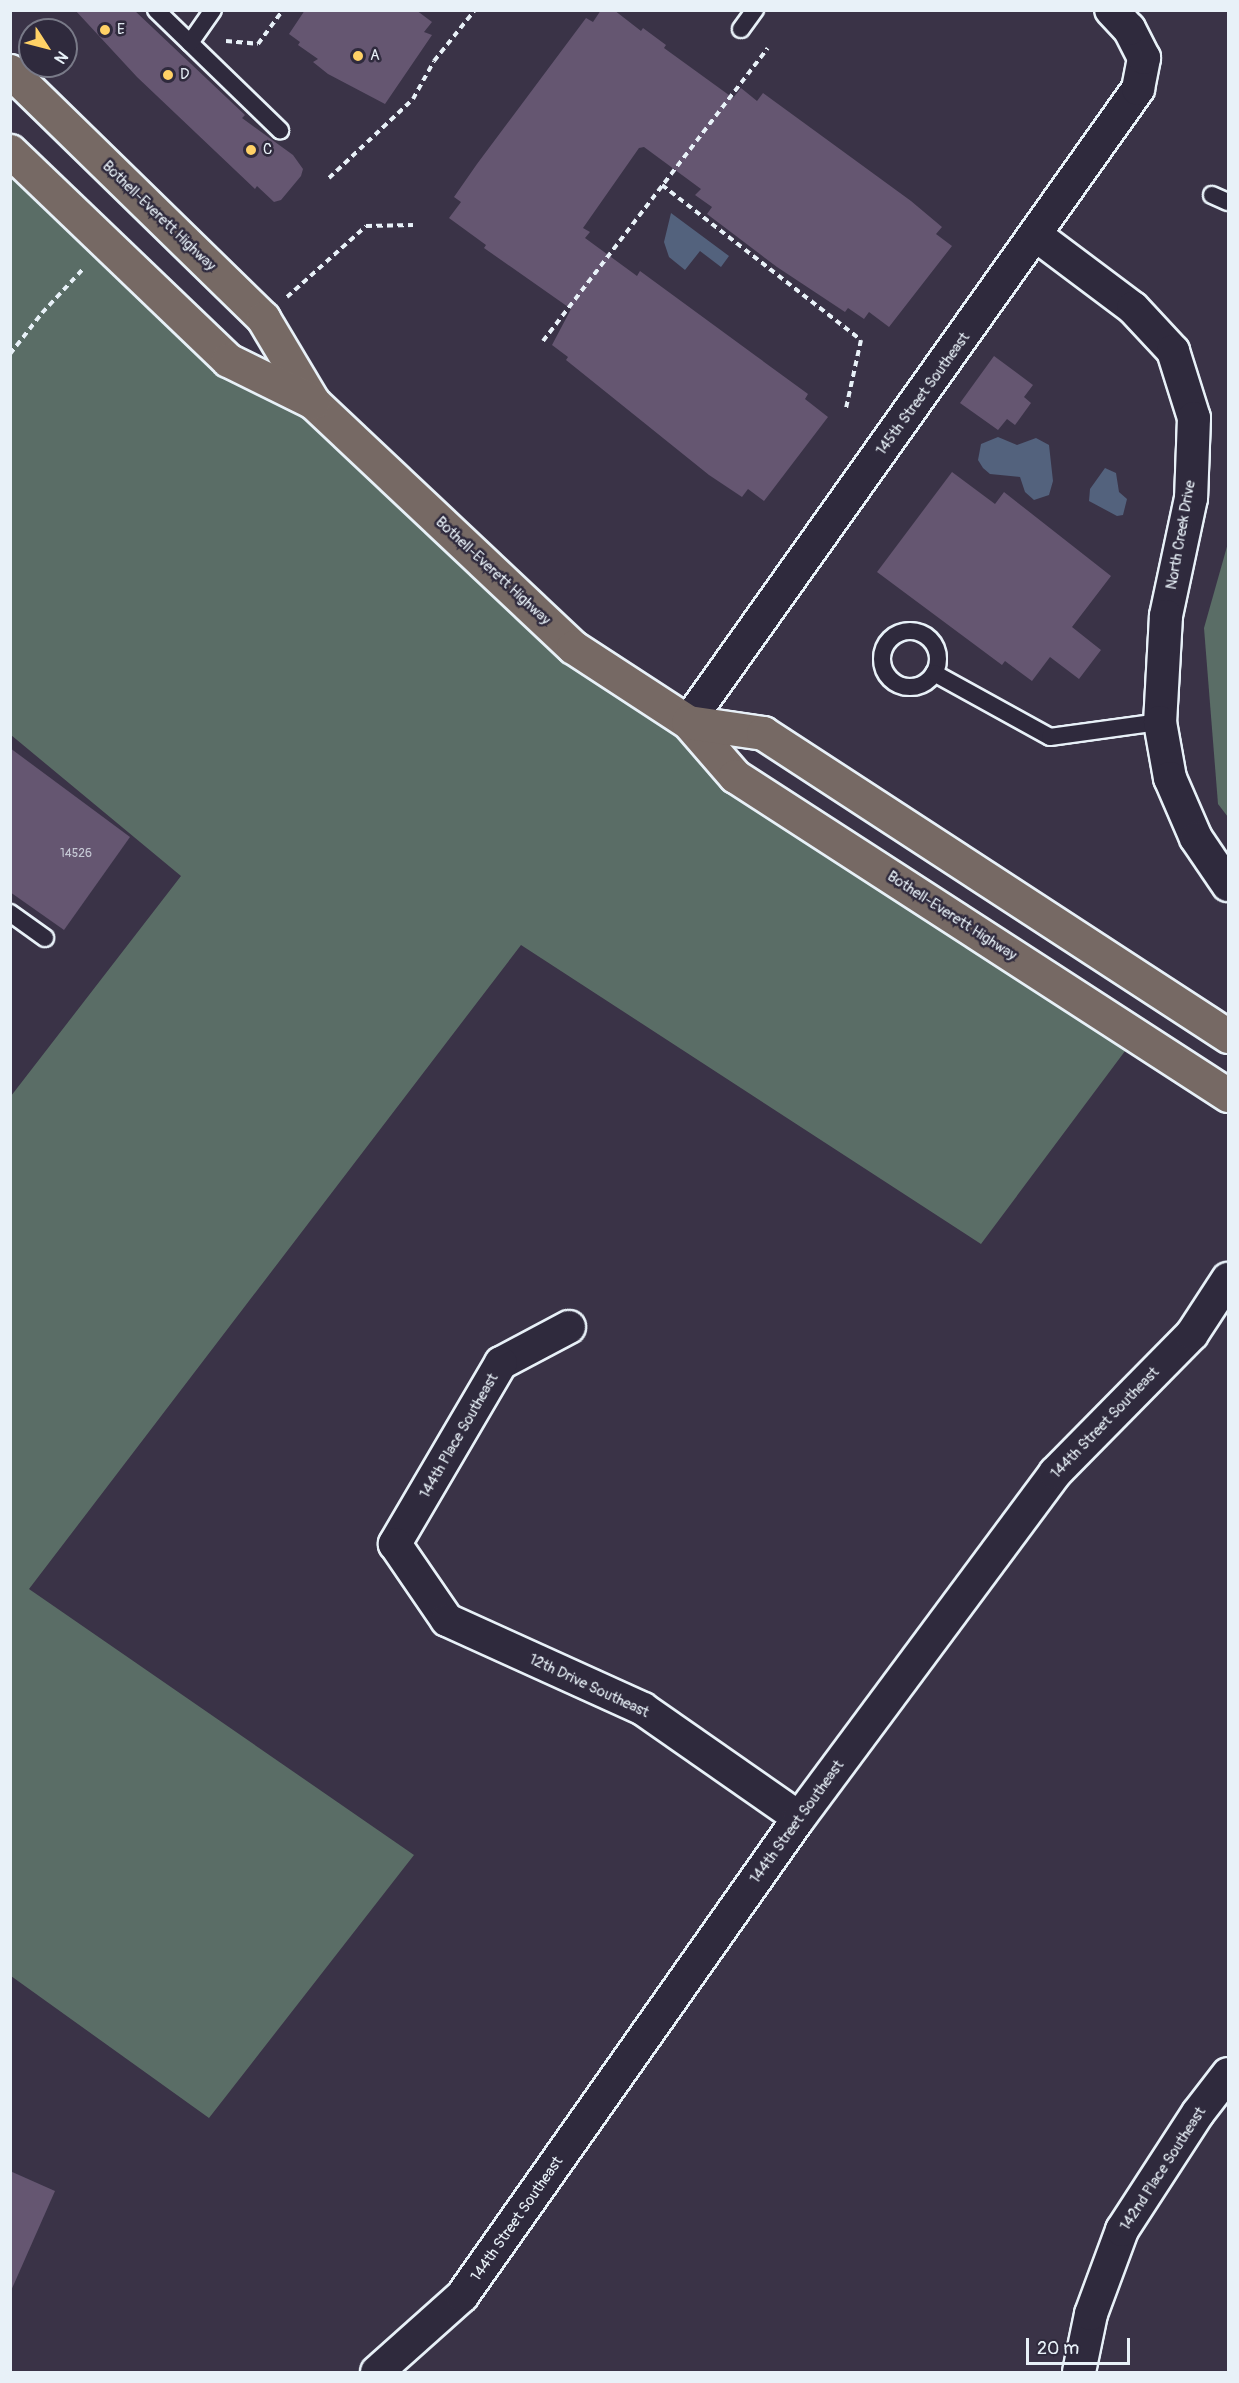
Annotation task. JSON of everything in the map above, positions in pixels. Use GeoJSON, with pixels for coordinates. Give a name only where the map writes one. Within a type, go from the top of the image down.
{"type":"FeatureCollection","features":[{"type":"Feature","properties":{"kind":"main road","name":"Bothell-Everett Highway"},"geometry":{"type":"LineString","coordinates":[[10,71],[263,318],[313,402],[573,647],[688,722],[735,776],[1228,1095]]}},
{"type":"Feature","properties":{"kind":"main road","name":"Bothell-Everett Highway"},"geometry":{"type":"LineString","coordinates":[[10,151],[228,360],[313,402]]}},
{"type":"Feature","properties":{"kind":"main road","name":"Bothell-Everett Highway"},"geometry":{"type":"LineString","coordinates":[[688,722],[763,733],[1228,1036]]}},
{"type":"Feature","properties":{"kind":"street","name":"145th Street Southeast"},"geometry":{"type":"LineString","coordinates":[[688,722],[1037,236],[1138,89],[1144,58],[1129,29],[1111,10]]}},
{"type":"Feature","properties":{"kind":"street","name":"North Creek Drive"},"geometry":{"type":"LineString","coordinates":[[1037,236],[1133,308],[1173,351],[1194,418],[1191,498],[1166,616],[1160,722],[1170,778],[1196,838],[1228,885]]}},
{"type":"Feature","properties":{"kind":"street","name":"144th Street Southeast"},"geometry":{"type":"LineString","coordinates":[[377,2373],[462,2296],[799,1818],[1055,1473],[1192,1334],[1228,1279]]}},
{"type":"Feature","properties":{"kind":"street","name":"144th Place Southeast"},"geometry":{"type":"LineString","coordinates":[[395,1544],[501,1363],[569,1327]]}},
{"type":"Feature","properties":{"kind":"street","name":"12th Drive Southeast"},"geometry":{"type":"LineString","coordinates":[[395,1544],[447,1620],[643,1709],[799,1818]]}},
{"type":"Feature","properties":{"kind":"street","name":"142nd Place Southeast"},"geometry":{"type":"LineString","coordinates":[[1079,2373],[1091,2314],[1122,2230],[1198,2113],[1228,2074]]}},
{"type":"Feature","properties":{"kind":"lane"},"geometry":{"type":"LineString","coordinates":[[156,10],[280,129]]}},
{"type":"Feature","properties":{"kind":"lane"},"geometry":{"type":"LineString","coordinates":[[741,29],[755,10]]}},
{"type":"Feature","properties":{"kind":"lane"},"geometry":{"type":"LineString","coordinates":[[190,43],[213,11]]}},
{"type":"Feature","properties":{"kind":"lane"},"geometry":{"type":"LineString","coordinates":[[1212,195],[1228,202]]}},
{"type":"Feature","properties":{"kind":"lane"},"geometry":{"type":"LineString","coordinates":[[934,673],[1050,737],[1160,722]]}},
{"type":"Feature","properties":{"kind":"lane"},"geometry":{"type":"LineString","coordinates":[[10,913],[45,938]]}},
{"type":"Feature","properties":{"kind":"path"},"geometry":{"type":"LineString","coordinates":[[213,11],[225,41],[258,44],[283,10]]}},
{"type":"Feature","properties":{"kind":"path"},"geometry":{"type":"LineString","coordinates":[[329,178],[413,99],[434,61],[475,10]]}},
{"type":"Feature","properties":{"kind":"path"},"geometry":{"type":"LineString","coordinates":[[543,341],[768,48]]}},
{"type":"Feature","properties":{"kind":"path"},"geometry":{"type":"LineString","coordinates":[[662,185],[861,340],[846,408]]}},
{"type":"Feature","properties":{"kind":"path"},"geometry":{"type":"LineString","coordinates":[[263,318],[366,226],[413,225]]}},
{"type":"Feature","properties":{"kind":"path"},"geometry":{"type":"LineString","coordinates":[[10,354],[42,313],[108,244]]}},
{"type":"Feature","properties":{"kind":"green space"},"geometry":{"type":"Polygon","coordinates":[[[10,151],[228,360],[313,402],[688,722],[735,776],[1137,1035],[981,1244],[521,945],[29,1589],[414,1855],[209,2118],[11,1976],[11,1096],[181,876],[11,735],[10,151]]]}},
{"type":"Feature","properties":{"kind":"green space"},"geometry":{"type":"Polygon","coordinates":[[[1228,543],[1228,817],[1218,804],[1204,628],[1228,543]]]}},
{"type":"Feature","properties":{"kind":"water"},"geometry":{"type":"Polygon","coordinates":[[[671,213],[729,256],[721,267],[700,251],[685,270],[669,257],[664,242],[671,213]]]}},
{"type":"Feature","properties":{"kind":"water"},"geometry":{"type":"Polygon","coordinates":[[[998,437],[1017,445],[1036,438],[1049,445],[1053,481],[1049,495],[1034,500],[1025,492],[1020,477],[990,474],[983,468],[978,460],[981,444],[998,437]]]}},
{"type":"Feature","properties":{"kind":"water"},"geometry":{"type":"Polygon","coordinates":[[[1105,468],[1116,473],[1119,492],[1127,499],[1123,515],[1117,516],[1089,501],[1090,489],[1105,468]]]}},
{"type":"Feature","properties":{"kind":"building"},"geometry":{"type":"Polygon","coordinates":[[[75,10],[134,10],[245,115],[242,118],[293,155],[303,169],[301,176],[281,200],[274,202],[257,186],[255,189],[137,77],[75,10]]]}},
{"type":"Feature","properties":{"kind":"building","name":"A"},"geometry":{"type":"Polygon","coordinates":[[[305,10],[416,10],[432,22],[424,32],[432,35],[385,104],[328,74],[313,62],[318,59],[298,45],[300,42],[289,34],[305,10]]]}},
{"type":"Feature","properties":{"kind":"building"},"geometry":{"type":"Polygon","coordinates":[[[601,10],[614,10],[641,31],[643,28],[666,45],[664,48],[733,98],[741,88],[757,101],[763,93],[911,201],[942,227],[936,234],[952,246],[889,327],[869,312],[864,319],[848,308],[845,312],[777,267],[707,214],[712,207],[695,195],[701,189],[644,147],[639,148],[583,228],[590,232],[585,238],[637,276],[640,271],[808,394],[805,399],[828,417],[764,501],[748,489],[742,497],[709,475],[566,360],[568,357],[552,345],[571,309],[484,248],[486,245],[449,218],[461,202],[454,197],[477,164],[586,18],[593,22],[601,10]]]}},
{"type":"Feature","properties":{"kind":"building"},"geometry":{"type":"Polygon","coordinates":[[[994,356],[1033,385],[1024,397],[1031,403],[1015,425],[1007,419],[998,430],[960,403],[994,356]]]}},
{"type":"Feature","properties":{"kind":"building"},"geometry":{"type":"Polygon","coordinates":[[[952,472],[995,504],[1004,492],[1111,576],[1072,627],[1101,650],[1079,679],[1050,657],[1032,681],[1005,661],[1002,665],[877,572],[952,472]]]}},
{"type":"Feature","properties":{"kind":"building"},"geometry":{"type":"Polygon","coordinates":[[[10,748],[130,837],[64,930],[10,892],[10,748]]]}},
{"type":"Feature","properties":{"kind":"building"},"geometry":{"type":"Polygon","coordinates":[[[10,2171],[55,2191],[10,2293],[10,2171]]]}},
{"type":"Feature","properties":{"kind":"place","name":"E"},"geometry":{"type":"Point","coordinates":[105,30]}},
{"type":"Feature","properties":{"kind":"place","name":"A"},"geometry":{"type":"Point","coordinates":[358,56]}},
{"type":"Feature","properties":{"kind":"place","name":"D"},"geometry":{"type":"Point","coordinates":[168,75]}},
{"type":"Feature","properties":{"kind":"place","name":"C"},"geometry":{"type":"Point","coordinates":[251,150]}}]}
